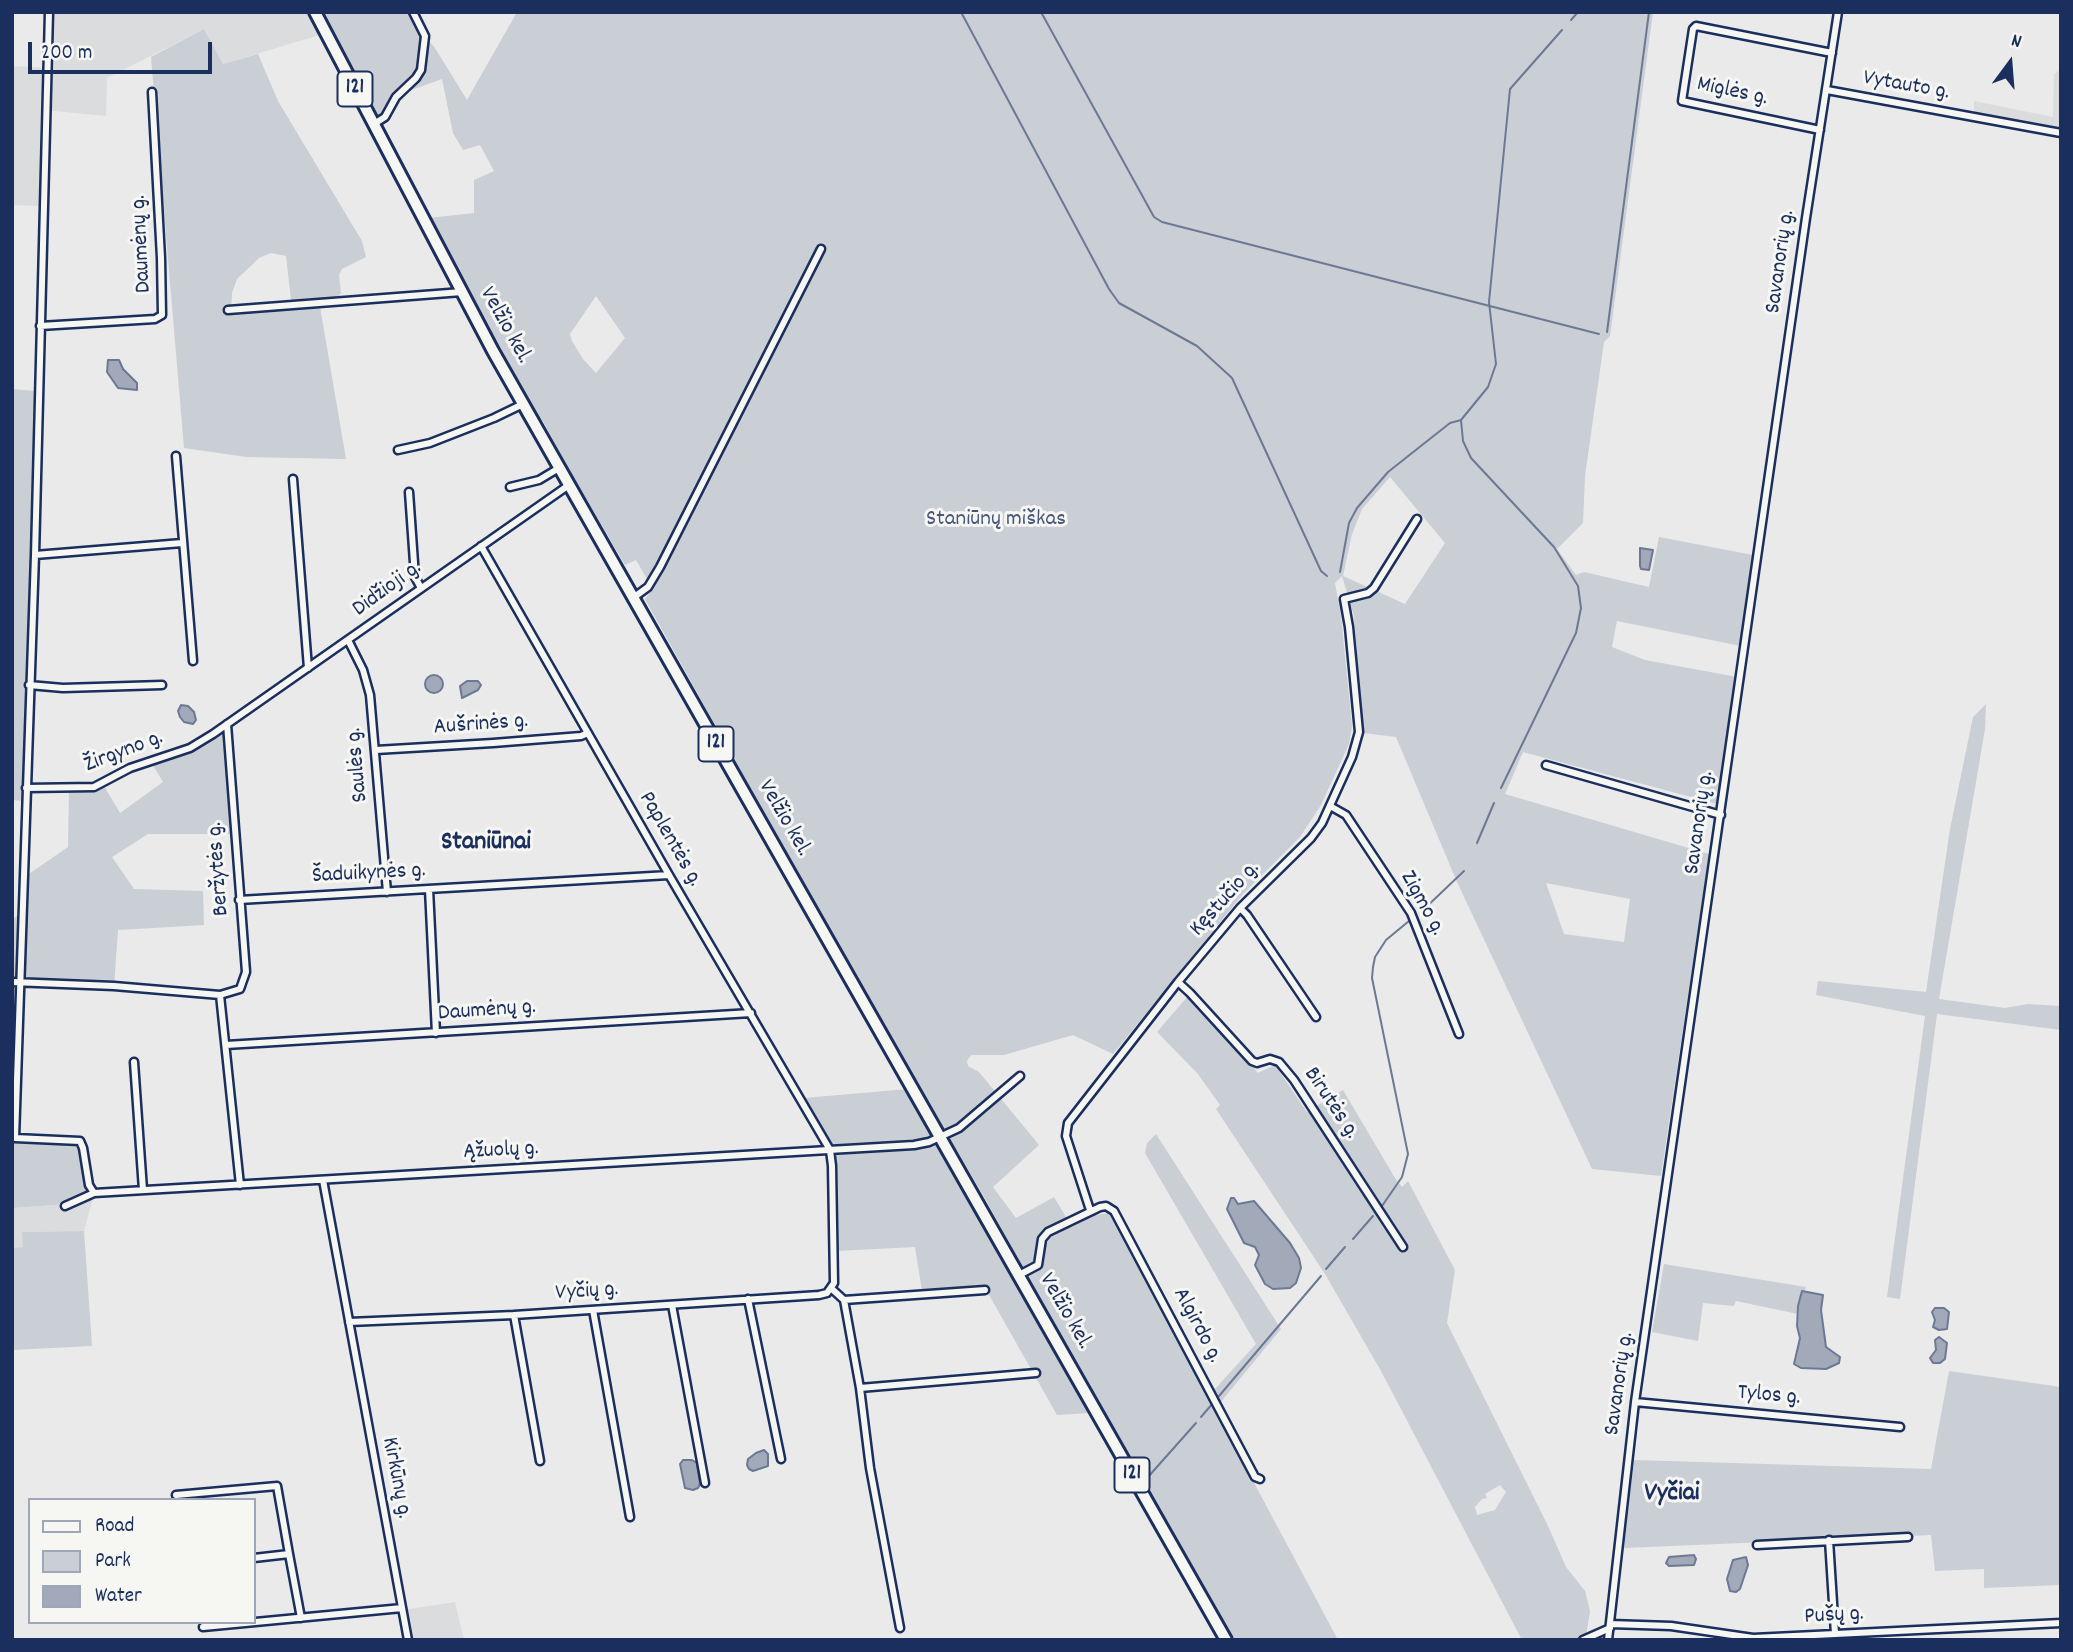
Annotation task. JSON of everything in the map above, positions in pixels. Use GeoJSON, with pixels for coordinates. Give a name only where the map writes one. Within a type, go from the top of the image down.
{"type":"FeatureCollection","features":[{"type":"Feature","properties":{"kind":"main road","name":"Velžio kel."},"geometry":{"type":"LineString","coordinates":[[315,12],[523,404],[1226,1640]]}},
{"type":"Feature","properties":{"kind":"street"},"geometry":{"type":"LineString","coordinates":[[49,12],[35,555],[16,982],[15,1138],[80,1142],[89,1185],[94,1193]]}},
{"type":"Feature","properties":{"kind":"street"},"geometry":{"type":"LineString","coordinates":[[373,124],[385,117],[396,97],[421,70],[425,36],[413,12]]}},
{"type":"Feature","properties":{"kind":"street","name":"Savanorių g."},"geometry":{"type":"LineString","coordinates":[[1608,1640],[1635,1402],[1838,12]]}},
{"type":"Feature","properties":{"kind":"street","name":"Miglės g."},"geometry":{"type":"LineString","coordinates":[[1821,130],[1682,100],[1683,89],[1693,29],[1696,26],[1832,53]]}},
{"type":"Feature","properties":{"kind":"street","name":"Vytauto g."},"geometry":{"type":"LineString","coordinates":[[1827,90],[2061,133]]}},
{"type":"Feature","properties":{"kind":"street","name":"Daumėnų g."},"geometry":{"type":"LineString","coordinates":[[40,326],[155,319],[162,315],[162,258],[152,92]]}},
{"type":"Feature","properties":{"kind":"street"},"geometry":{"type":"LineString","coordinates":[[633,598],[648,587],[660,567],[821,248]]}},
{"type":"Feature","properties":{"kind":"street"},"geometry":{"type":"LineString","coordinates":[[228,310],[462,292]]}},
{"type":"Feature","properties":{"kind":"street"},"geometry":{"type":"LineString","coordinates":[[398,450],[429,443],[523,404]]}},
{"type":"Feature","properties":{"kind":"street"},"geometry":{"type":"LineString","coordinates":[[176,456],[193,661]]}},
{"type":"Feature","properties":{"kind":"street"},"geometry":{"type":"LineString","coordinates":[[510,487],[539,480],[559,468]]}},
{"type":"Feature","properties":{"kind":"street"},"geometry":{"type":"LineString","coordinates":[[293,479],[309,667]]}},
{"type":"Feature","properties":{"kind":"street","name":"Didžioji g."},"geometry":{"type":"LineString","coordinates":[[227,724],[569,485]]}},
{"type":"Feature","properties":{"kind":"street"},"geometry":{"type":"LineString","coordinates":[[409,492],[415,577],[421,588]]}},
{"type":"Feature","properties":{"kind":"street","name":"Kęstučio g."},"geometry":{"type":"LineString","coordinates":[[1090,1210],[1066,1136],[1068,1123],[1178,982],[1240,908],[1311,838],[1322,823],[1352,757],[1359,732],[1345,599],[1368,593],[1374,588],[1418,519]]}},
{"type":"Feature","properties":{"kind":"street"},"geometry":{"type":"LineString","coordinates":[[35,555],[182,543]]}},
{"type":"Feature","properties":{"kind":"street","name":"Paplentės g."},"geometry":{"type":"LineString","coordinates":[[481,546],[668,875],[830,1150]]}},
{"type":"Feature","properties":{"kind":"street","name":"Saulės g."},"geometry":{"type":"LineString","coordinates":[[348,640],[367,682],[376,750],[387,892]]}},
{"type":"Feature","properties":{"kind":"street"},"geometry":{"type":"LineString","coordinates":[[29,685],[63,688],[162,685]]}},
{"type":"Feature","properties":{"kind":"street","name":"Žirgyno g."},"geometry":{"type":"LineString","coordinates":[[26,788],[94,787],[130,768],[190,748],[227,724]]}},
{"type":"Feature","properties":{"kind":"street","name":"Beržytės g."},"geometry":{"type":"LineString","coordinates":[[220,995],[237,991],[245,977],[227,724]]}},
{"type":"Feature","properties":{"kind":"street","name":"Aušrinės g."},"geometry":{"type":"LineString","coordinates":[[376,750],[581,736],[588,733]]}},
{"type":"Feature","properties":{"kind":"street"},"geometry":{"type":"LineString","coordinates":[[1546,765],[1721,814]]}},
{"type":"Feature","properties":{"kind":"street","name":"Zigmo g."},"geometry":{"type":"LineString","coordinates":[[1330,806],[1346,815],[1411,913],[1459,1034]]}},
{"type":"Feature","properties":{"kind":"street","name":"Šaduikynės g."},"geometry":{"type":"LineString","coordinates":[[239,900],[668,875]]}},
{"type":"Feature","properties":{"kind":"street"},"geometry":{"type":"LineString","coordinates":[[429,889],[436,1033]]}},
{"type":"Feature","properties":{"kind":"street"},"geometry":{"type":"LineString","coordinates":[[1240,908],[1316,1017]]}},
{"type":"Feature","properties":{"kind":"street"},"geometry":{"type":"LineString","coordinates":[[16,982],[220,995],[240,1185]]}},
{"type":"Feature","properties":{"kind":"street","name":"Birutės g."},"geometry":{"type":"LineString","coordinates":[[1178,982],[1252,1060],[1257,1063],[1270,1059],[1279,1062],[1294,1080],[1403,1247]]}},
{"type":"Feature","properties":{"kind":"street","name":"Daumėnų g."},"geometry":{"type":"LineString","coordinates":[[226,1045],[751,1013]]}},
{"type":"Feature","properties":{"kind":"street"},"geometry":{"type":"LineString","coordinates":[[134,1062],[143,1190]]}},
{"type":"Feature","properties":{"kind":"street","name":"Ąžuolų g."},"geometry":{"type":"LineString","coordinates":[[65,1206],[94,1193],[914,1144],[940,1137],[959,1128],[1020,1076]]}},
{"type":"Feature","properties":{"kind":"street"},"geometry":{"type":"LineString","coordinates":[[830,1150],[835,1275],[832,1289],[844,1300],[860,1388],[870,1468],[900,1628]]}},
{"type":"Feature","properties":{"kind":"street"},"geometry":{"type":"LineString","coordinates":[[323,1180],[348,1322]]}},
{"type":"Feature","properties":{"kind":"street","name":"Algirdo g."},"geometry":{"type":"LineString","coordinates":[[1090,1210],[1106,1206],[1118,1215],[1255,1477],[1260,1479]]}},
{"type":"Feature","properties":{"kind":"street"},"geometry":{"type":"LineString","coordinates":[[1019,1275],[1038,1265],[1045,1235],[1090,1210]]}},
{"type":"Feature","properties":{"kind":"street","name":"Vyčių g."},"geometry":{"type":"LineString","coordinates":[[348,1322],[514,1315],[819,1295],[832,1289]]}},
{"type":"Feature","properties":{"kind":"street"},"geometry":{"type":"LineString","coordinates":[[844,1300],[985,1290]]}},
{"type":"Feature","properties":{"kind":"street"},"geometry":{"type":"LineString","coordinates":[[748,1299],[780,1459]]}},
{"type":"Feature","properties":{"kind":"street"},"geometry":{"type":"LineString","coordinates":[[672,1305],[705,1483]]}},
{"type":"Feature","properties":{"kind":"street"},"geometry":{"type":"LineString","coordinates":[[593,1310],[630,1517]]}},
{"type":"Feature","properties":{"kind":"street"},"geometry":{"type":"LineString","coordinates":[[514,1315],[540,1461]]}},
{"type":"Feature","properties":{"kind":"street","name":"Kirkūnų g."},"geometry":{"type":"LineString","coordinates":[[348,1322],[408,1640]]}},
{"type":"Feature","properties":{"kind":"street"},"geometry":{"type":"LineString","coordinates":[[860,1388],[1036,1373]]}},
{"type":"Feature","properties":{"kind":"street","name":"Tylos g."},"geometry":{"type":"LineString","coordinates":[[1635,1402],[1900,1427]]}},
{"type":"Feature","properties":{"kind":"street"},"geometry":{"type":"LineString","coordinates":[[176,1495],[277,1486],[301,1618]]}},
{"type":"Feature","properties":{"kind":"street"},"geometry":{"type":"LineString","coordinates":[[1757,1545],[1908,1537]]}},
{"type":"Feature","properties":{"kind":"street"},"geometry":{"type":"LineString","coordinates":[[1829,1541],[1835,1634]]}},
{"type":"Feature","properties":{"kind":"street"},"geometry":{"type":"LineString","coordinates":[[256,1558],[289,1554]]}},
{"type":"Feature","properties":{"kind":"street"},"geometry":{"type":"LineString","coordinates":[[256,1622],[402,1608]]}},
{"type":"Feature","properties":{"kind":"street","name":"Pušų g."},"geometry":{"type":"LineString","coordinates":[[1610,1626],[1671,1626],[1747,1639],[2061,1623]]}},
{"type":"Feature","properties":{"kind":"street"},"geometry":{"type":"LineString","coordinates":[[203,1627],[236,1624]]}},
{"type":"Feature","properties":{"kind":"street"},"geometry":{"type":"LineString","coordinates":[[1583,1640],[1610,1626]]}},
{"type":"Feature","properties":{"kind":"shaded area"},"geometry":{"type":"Polygon","coordinates":[[[51,12],[315,12],[323,34],[223,64],[204,29],[107,78],[106,116],[44,110],[41,206],[12,205],[12,66],[51,68],[51,12]]]}},
{"type":"Feature","properties":{"kind":"shaded area"},"geometry":{"type":"Polygon","coordinates":[[[2061,64],[2061,129],[1974,114],[1974,101],[2053,117],[2054,74],[2060,70],[2061,64]]]}},
{"type":"Feature","properties":{"kind":"shaded area"},"geometry":{"type":"Polygon","coordinates":[[[94,1194],[84,1231],[23,1232],[23,1247],[12,1248],[12,1208],[56,1205],[75,1197],[94,1194]]]}},
{"type":"Feature","properties":{"kind":"shaded area"},"geometry":{"type":"Polygon","coordinates":[[[455,1602],[464,1640],[408,1640],[403,1610],[455,1602]]]}},
{"type":"Feature","properties":{"kind":"green space","name":"Staniūnų miškas"},"geometry":{"type":"Polygon","coordinates":[[[315,12],[413,12],[425,36],[467,100],[517,12],[1653,12],[1610,336],[1604,342],[1585,476],[1583,523],[1557,549],[1576,575],[1584,572],[1649,587],[1659,537],[1753,555],[1741,646],[1617,621],[1612,647],[1645,660],[1737,677],[1717,804],[1523,752],[1505,794],[1709,854],[1661,1176],[1592,1169],[1457,882],[1396,737],[1363,733],[1354,616],[1342,576],[1335,583],[1352,726],[1349,744],[1321,805],[1300,837],[1243,894],[1113,1054],[1073,1035],[1004,1055],[971,1055],[967,1061],[968,1066],[979,1072],[1039,1145],[993,1187],[1016,1218],[1054,1197],[1072,1227],[1095,1215],[1110,1213],[1338,1640],[1233,1640],[983,1195],[849,966],[645,599],[653,589],[636,560],[625,565],[543,421],[526,410],[428,218],[474,213],[474,180],[494,171],[480,145],[463,150],[453,133],[442,79],[395,96],[385,115],[375,118],[315,12]],[[596,296],[570,334],[583,359],[596,373],[625,338],[596,296]],[[1390,477],[1362,509],[1352,534],[1343,576],[1405,604],[1445,543],[1390,477]],[[1546,883],[1564,934],[1624,942],[1630,899],[1546,883]]]}},
{"type":"Feature","properties":{"kind":"green space"},"geometry":{"type":"Polygon","coordinates":[[[204,29],[223,64],[258,54],[278,101],[362,241],[366,257],[342,269],[339,275],[341,293],[336,299],[319,301],[346,459],[246,457],[184,448],[151,57],[204,29]],[[271,253],[259,258],[237,279],[232,293],[231,312],[292,308],[286,256],[271,253]]]}},
{"type":"Feature","properties":{"kind":"green space"},"geometry":{"type":"Polygon","coordinates":[[[12,389],[36,391],[24,801],[12,800],[12,389]]]}},
{"type":"Feature","properties":{"kind":"green space"},"geometry":{"type":"Polygon","coordinates":[[[1986,704],[1985,729],[1939,999],[2005,1008],[2028,1004],[2061,1006],[2061,1030],[1937,1014],[1900,1299],[1887,1297],[1925,1016],[1816,995],[1818,981],[1926,992],[1950,829],[1973,717],[1986,704]]]}},
{"type":"Feature","properties":{"kind":"green space"},"geometry":{"type":"Polygon","coordinates":[[[225,732],[232,834],[148,834],[112,857],[134,889],[203,891],[204,925],[118,930],[114,986],[19,982],[26,876],[68,847],[69,791],[104,786],[120,813],[163,782],[151,762],[225,732]]]}},
{"type":"Feature","properties":{"kind":"green space"},"geometry":{"type":"Polygon","coordinates":[[[20,913],[17,1036],[12,1118],[12,920],[20,913]]]}},
{"type":"Feature","properties":{"kind":"green space"},"geometry":{"type":"Polygon","coordinates":[[[1188,996],[1258,1073],[1275,1065],[1307,1112],[1343,1090],[1395,1178],[1402,1187],[1408,1181],[1455,1270],[1447,1323],[1566,1567],[1585,1591],[1590,1611],[1586,1636],[1579,1640],[1522,1640],[1381,1371],[1325,1274],[1216,1109],[1220,1105],[1198,1074],[1157,1032],[1188,996]],[[1500,1485],[1485,1494],[1487,1498],[1482,1499],[1475,1507],[1477,1515],[1495,1510],[1506,1492],[1500,1485]]]}},
{"type":"Feature","properties":{"kind":"green space"},"geometry":{"type":"Polygon","coordinates":[[[908,1089],[1089,1413],[1057,1415],[984,1286],[922,1291],[915,1247],[837,1251],[832,1146],[804,1098],[908,1089]]]}},
{"type":"Feature","properties":{"kind":"green space"},"geometry":{"type":"Polygon","coordinates":[[[1156,1134],[1281,1329],[1220,1403],[1214,1390],[1256,1344],[1145,1153],[1147,1143],[1156,1134]]]}},
{"type":"Feature","properties":{"kind":"green space"},"geometry":{"type":"Polygon","coordinates":[[[12,1141],[77,1145],[82,1153],[86,1195],[56,1205],[12,1208],[12,1141]]]}},
{"type":"Feature","properties":{"kind":"green space"},"geometry":{"type":"Polygon","coordinates":[[[84,1231],[92,1346],[12,1350],[12,1248],[23,1247],[22,1232],[84,1231]]]}},
{"type":"Feature","properties":{"kind":"green space"},"geometry":{"type":"Polygon","coordinates":[[[1664,1264],[1806,1287],[1798,1314],[1736,1301],[1734,1306],[1703,1303],[1698,1341],[1652,1332],[1664,1264]]]}},
{"type":"Feature","properties":{"kind":"green space"},"geometry":{"type":"Polygon","coordinates":[[[1949,1371],[2061,1387],[2061,1585],[1984,1588],[1984,1569],[1935,1571],[1931,1535],[1624,1548],[1634,1460],[1931,1469],[1949,1371]]]}},
{"type":"Feature","properties":{"kind":"water"},"geometry":{"type":"Polygon","coordinates":[[[108,360],[119,360],[123,369],[137,383],[137,390],[118,388],[107,372],[108,360]]]}},
{"type":"Feature","properties":{"kind":"water"},"geometry":{"type":"Polygon","coordinates":[[[1640,548],[1653,550],[1649,570],[1641,569],[1640,548]]]}},
{"type":"Feature","properties":{"kind":"water"},"geometry":{"type":"Polygon","coordinates":[[[434,675],[440,678],[443,684],[440,690],[434,693],[428,690],[425,684],[428,678],[434,675]]]}},
{"type":"Feature","properties":{"kind":"water"},"geometry":{"type":"Polygon","coordinates":[[[467,681],[478,681],[481,685],[478,690],[462,698],[460,686],[467,681]]]}},
{"type":"Feature","properties":{"kind":"water"},"geometry":{"type":"Polygon","coordinates":[[[181,705],[188,706],[194,712],[196,720],[193,724],[184,722],[180,717],[178,711],[181,705]]]}},
{"type":"Feature","properties":{"kind":"water"},"geometry":{"type":"Polygon","coordinates":[[[1231,1198],[1238,1204],[1254,1201],[1290,1243],[1299,1258],[1301,1268],[1296,1283],[1290,1288],[1273,1289],[1265,1284],[1255,1265],[1259,1255],[1255,1247],[1244,1243],[1227,1209],[1231,1198]]]}},
{"type":"Feature","properties":{"kind":"water"},"geometry":{"type":"Polygon","coordinates":[[[1802,1291],[1823,1295],[1821,1310],[1826,1347],[1840,1357],[1839,1363],[1826,1369],[1801,1368],[1794,1364],[1800,1338],[1797,1326],[1802,1291]]]}},
{"type":"Feature","properties":{"kind":"water"},"geometry":{"type":"Polygon","coordinates":[[[1935,1308],[1944,1308],[1949,1312],[1947,1329],[1939,1330],[1933,1327],[1935,1320],[1932,1312],[1935,1308]]]}},
{"type":"Feature","properties":{"kind":"water"},"geometry":{"type":"Polygon","coordinates":[[[1939,1337],[1947,1343],[1945,1359],[1940,1363],[1933,1363],[1930,1358],[1936,1350],[1935,1340],[1939,1337]]]}},
{"type":"Feature","properties":{"kind":"water"},"geometry":{"type":"Polygon","coordinates":[[[764,1450],[768,1454],[768,1466],[753,1471],[749,1469],[748,1459],[764,1450]]]}},
{"type":"Feature","properties":{"kind":"water"},"geometry":{"type":"Polygon","coordinates":[[[683,1460],[697,1463],[700,1484],[698,1488],[685,1488],[680,1464],[683,1460]]]}},
{"type":"Feature","properties":{"kind":"water"},"geometry":{"type":"Polygon","coordinates":[[[1694,1555],[1694,1565],[1669,1566],[1666,1563],[1669,1557],[1694,1555]]]}},
{"type":"Feature","properties":{"kind":"water"},"geometry":{"type":"Polygon","coordinates":[[[1746,1557],[1748,1565],[1740,1589],[1736,1592],[1730,1591],[1727,1579],[1733,1560],[1746,1557]]]}},
{"type":"Feature","properties":{"kind":"waterway"},"geometry":{"type":"LineString","coordinates":[[961,12],[1109,289],[1119,303],[1197,346],[1232,378],[1321,571],[1327,576]]}},
{"type":"Feature","properties":{"kind":"waterway"},"geometry":{"type":"LineString","coordinates":[[1041,12],[1154,217],[1162,222],[1599,334]]}},
{"type":"Feature","properties":{"kind":"waterway"},"geometry":{"type":"LineString","coordinates":[[1571,20],[1578,12]]}},
{"type":"Feature","properties":{"kind":"waterway"},"geometry":{"type":"LineString","coordinates":[[1607,332],[1649,12]]}},
{"type":"Feature","properties":{"kind":"waterway"},"geometry":{"type":"LineString","coordinates":[[1501,788],[1576,633],[1581,608],[1578,586],[1554,547],[1471,458],[1463,441],[1461,420],[1488,387],[1496,364],[1489,302],[1510,89],[1562,30]]}},
{"type":"Feature","properties":{"kind":"waterway"},"geometry":{"type":"LineString","coordinates":[[1340,572],[1349,523],[1357,508],[1388,472],[1450,423],[1461,420]]}},
{"type":"Feature","properties":{"kind":"waterway"},"geometry":{"type":"LineString","coordinates":[[1477,843],[1494,803]]}},
{"type":"Feature","properties":{"kind":"waterway"},"geometry":{"type":"LineString","coordinates":[[1422,911],[1464,871]]}},
{"type":"Feature","properties":{"kind":"waterway"},"geometry":{"type":"LineString","coordinates":[[1382,1206],[1402,1177],[1408,1154],[1372,978],[1373,967],[1375,957],[1386,940],[1409,921]]}},
{"type":"Feature","properties":{"kind":"waterway"},"geometry":{"type":"LineString","coordinates":[[1353,1239],[1373,1216]]}},
{"type":"Feature","properties":{"kind":"waterway"},"geometry":{"type":"LineString","coordinates":[[1326,1269],[1345,1247]]}},
{"type":"Feature","properties":{"kind":"waterway"},"geometry":{"type":"LineString","coordinates":[[1219,1396],[1321,1276]]}},
{"type":"Feature","properties":{"kind":"waterway"},"geometry":{"type":"LineString","coordinates":[[1201,1417],[1213,1403]]}},
{"type":"Feature","properties":{"kind":"waterway"},"geometry":{"type":"LineString","coordinates":[[1148,1477],[1196,1423]]}},
{"type":"Feature","properties":{"kind":"district","name":"Staniūnai"},"geometry":{"type":"Point","coordinates":[486,844]}},
{"type":"Feature","properties":{"kind":"district","name":"Vyčiai"},"geometry":{"type":"Point","coordinates":[1672,1495]}}]}
